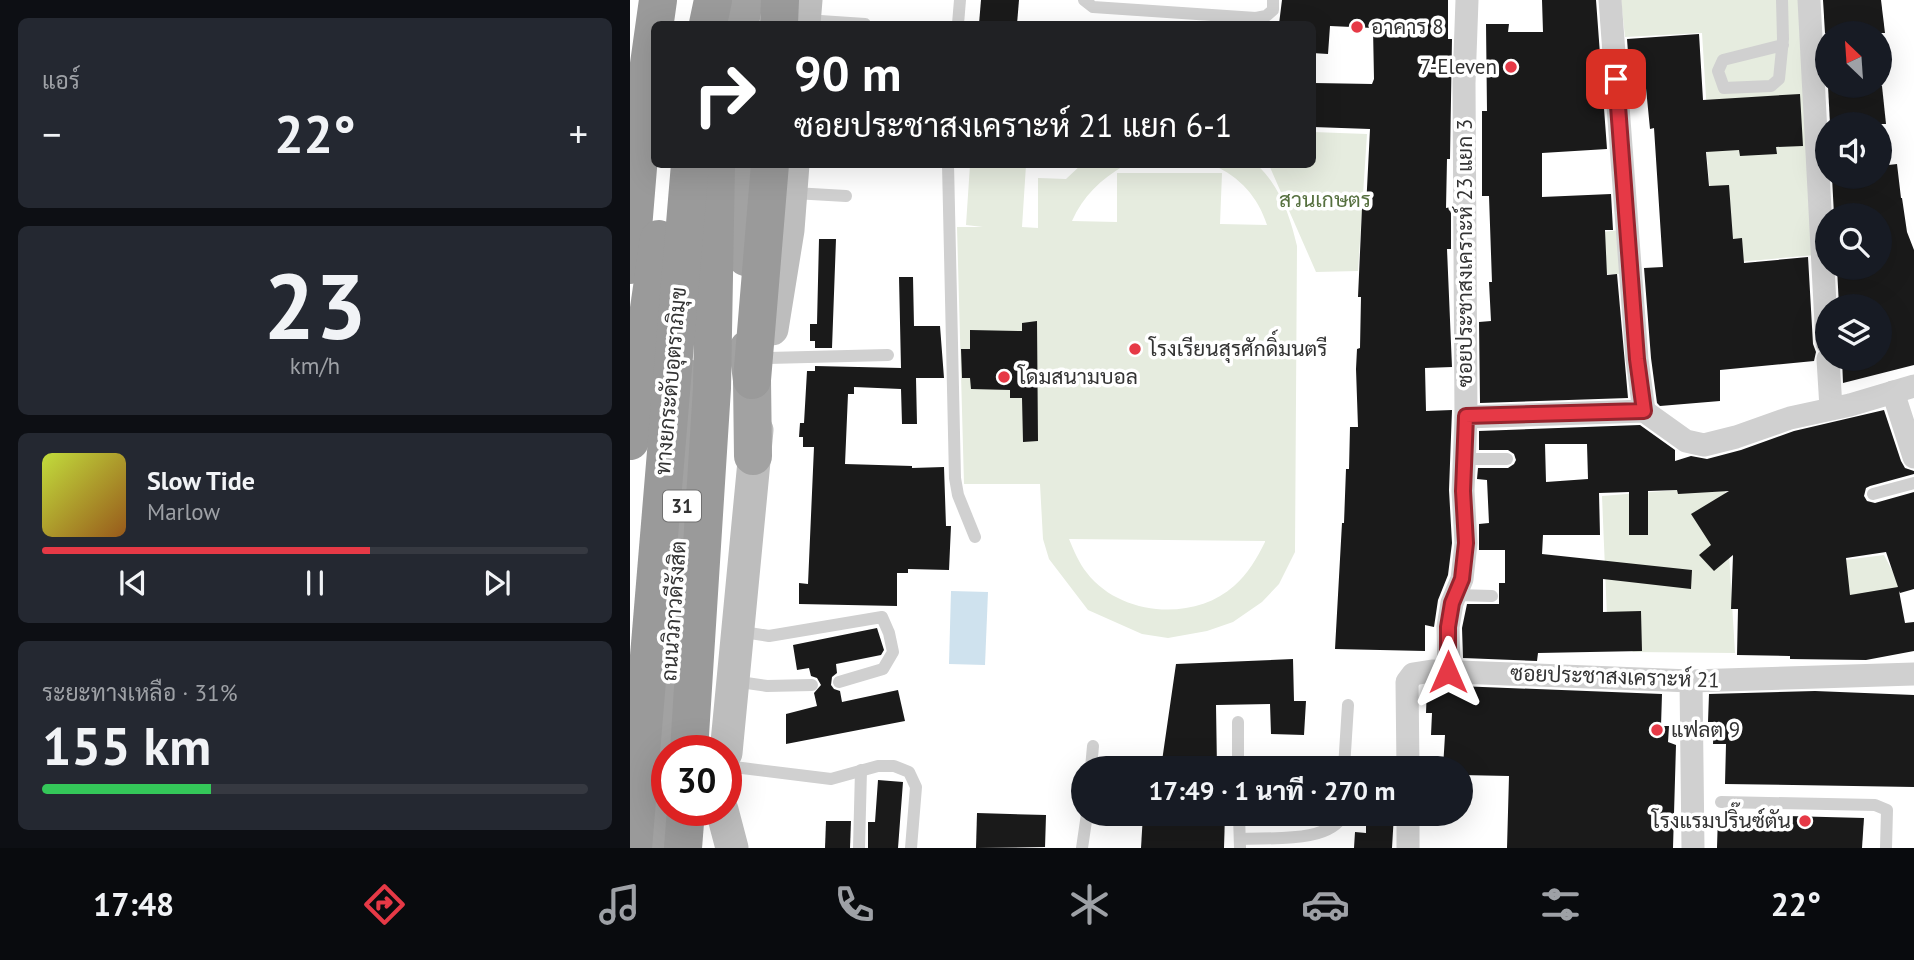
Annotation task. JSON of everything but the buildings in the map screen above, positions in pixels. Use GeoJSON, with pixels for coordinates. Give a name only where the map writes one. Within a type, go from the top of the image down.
{"type":"FeatureCollection","features":[{"type":"Feature","properties":{"kind":"highway"},"geometry":{"type":"LineString","coordinates":[[655,21],[658,0]]}},
{"type":"Feature","properties":{"kind":"highway"},"geometry":{"type":"LineString","coordinates":[[682,21],[683,0]]}},
{"type":"Feature","properties":{"kind":"highway"},"geometry":{"type":"LineString","coordinates":[[709,21],[713,0]]}},
{"type":"Feature","properties":{"kind":"highway"},"geometry":{"type":"LineString","coordinates":[[718,0],[718,21]]}},
{"type":"Feature","properties":{"kind":"highway"},"geometry":{"type":"LineString","coordinates":[[740,21],[744,0]]}},
{"type":"Feature","properties":{"kind":"highway"},"geometry":{"type":"LineString","coordinates":[[751,0],[751,21]]}},
{"type":"Feature","properties":{"kind":"highway"},"geometry":{"type":"LineString","coordinates":[[630,264],[643,107],[651,50]]}},
{"type":"Feature","properties":{"kind":"highway","name":"ทางยกระดับอุตราภิมุข"},"geometry":{"type":"LineString","coordinates":[[630,441],[656,266],[667,168]]}},
{"type":"Feature","properties":{"kind":"highway","name":"ทางยกระดับอุตราภิมุข"},"geometry":{"type":"LineString","coordinates":[[633,848],[690,168]]}},
{"type":"Feature","properties":{"kind":"highway","name":"ถนนวิภาวดีรังสิต"},"geometry":{"type":"LineString","coordinates":[[657,848],[693,355],[704,228],[714,168]]}},
{"type":"Feature","properties":{"kind":"highway"},"geometry":{"type":"LineString","coordinates":[[690,735],[712,388],[715,168]]}},
{"type":"Feature","properties":{"kind":"highway"},"geometry":{"type":"LineString","coordinates":[[748,168],[746,307],[760,369]]}},
{"type":"Feature","properties":{"kind":"highway"},"geometry":{"type":"LineString","coordinates":[[753,456],[766,226],[784,174]]}},
{"type":"Feature","properties":{"kind":"highway"},"geometry":{"type":"LineString","coordinates":[[683,848],[684,826]]}},
{"type":"Feature","properties":{"kind":"main road"},"geometry":{"type":"LineString","coordinates":[[760,369],[788,230],[784,174]]}},
{"type":"Feature","properties":{"kind":"main road"},"geometry":{"type":"LineString","coordinates":[[728,735],[753,456]]}},
{"type":"Feature","properties":{"kind":"main road"},"geometry":{"type":"LineString","coordinates":[[719,848],[721,826]]}},
{"type":"Feature","properties":{"kind":"main road"},"geometry":{"type":"LineString","coordinates":[[726,826],[732,848]]}},
{"type":"Feature","properties":{"kind":"street","name":"ซอยประชาสงเคราะห์ 23 แยก 3"},"geometry":{"type":"LineString","coordinates":[[1448,672],[1448,627],[1462,579],[1466,543],[1464,83],[1467,0]]}},
{"type":"Feature","properties":{"kind":"street"},"geometry":{"type":"LineString","coordinates":[[1610,0],[1637,359],[1644,411]]}},
{"type":"Feature","properties":{"kind":"street"},"geometry":{"type":"LineString","coordinates":[[1809,0],[1824,294]]}},
{"type":"Feature","properties":{"kind":"street"},"geometry":{"type":"LineString","coordinates":[[1829,371],[1831,408]]}},
{"type":"Feature","properties":{"kind":"street"},"geometry":{"type":"LineString","coordinates":[[1466,416],[1644,411],[1686,441],[1704,445],[1790,418],[1904,389],[1914,457]]}},
{"type":"Feature","properties":{"kind":"street","name":"ซอยประชาสงเคราะห์ 21"},"geometry":{"type":"LineString","coordinates":[[1408,756],[1407,682],[1413,674],[1432,671],[1691,681],[1914,674]]}},
{"type":"Feature","properties":{"kind":"street"},"geometry":{"type":"LineString","coordinates":[[1691,681],[1693,848]]}},
{"type":"Feature","properties":{"kind":"street"},"geometry":{"type":"LineString","coordinates":[[1408,826],[1408,848]]}},
{"type":"Feature","properties":{"kind":"lane"},"geometry":{"type":"LineString","coordinates":[[958,21],[960,0]]}},
{"type":"Feature","properties":{"kind":"lane"},"geometry":{"type":"LineString","coordinates":[[1084,0],[1093,7],[1256,18],[1266,16],[1273,10],[1273,0]]}},
{"type":"Feature","properties":{"kind":"lane"},"geometry":{"type":"LineString","coordinates":[[1782,0],[1783,45],[1779,79],[1771,86],[1724,88],[1718,71],[1723,60],[1783,45]]}},
{"type":"Feature","properties":{"kind":"lane"},"geometry":{"type":"LineString","coordinates":[[795,14],[829,21]]}},
{"type":"Feature","properties":{"kind":"lane"},"geometry":{"type":"LineString","coordinates":[[948,168],[955,478],[958,495],[975,537]]}},
{"type":"Feature","properties":{"kind":"lane"},"geometry":{"type":"LineString","coordinates":[[784,174],[846,196]]}},
{"type":"Feature","properties":{"kind":"lane"},"geometry":{"type":"LineString","coordinates":[[760,369],[888,355]]}},
{"type":"Feature","properties":{"kind":"lane"},"geometry":{"type":"LineString","coordinates":[[1465,459],[1507,459]]}},
{"type":"Feature","properties":{"kind":"lane"},"geometry":{"type":"LineString","coordinates":[[1873,494],[1914,483]]}},
{"type":"Feature","properties":{"kind":"lane"},"geometry":{"type":"LineString","coordinates":[[1456,595],[1492,596]]}},
{"type":"Feature","properties":{"kind":"lane"},"geometry":{"type":"LineString","coordinates":[[737,631],[769,636],[882,617],[890,633],[893,652],[883,669],[839,682]]}},
{"type":"Feature","properties":{"kind":"lane"},"geometry":{"type":"LineString","coordinates":[[733,681],[767,686],[812,685]]}},
{"type":"Feature","properties":{"kind":"lane"},"geometry":{"type":"LineString","coordinates":[[1345,756],[1348,705]]}},
{"type":"Feature","properties":{"kind":"lane"},"geometry":{"type":"LineString","coordinates":[[1238,722],[1238,756]]}},
{"type":"Feature","properties":{"kind":"lane"},"geometry":{"type":"LineString","coordinates":[[1092,756],[1093,746]]}},
{"type":"Feature","properties":{"kind":"lane"},"geometry":{"type":"LineString","coordinates":[[742,768],[831,779],[861,770],[894,766],[909,772],[916,787],[911,848]]}},
{"type":"Feature","properties":{"kind":"lane"},"geometry":{"type":"LineString","coordinates":[[859,848],[861,770]]}},
{"type":"Feature","properties":{"kind":"lane"},"geometry":{"type":"LineString","coordinates":[[1721,802],[1875,805],[1886,810],[1886,848]]}},
{"type":"Feature","properties":{"kind":"lane"},"geometry":{"type":"LineString","coordinates":[[1082,848],[1085,826]]}},
{"type":"Feature","properties":{"kind":"lane"},"geometry":{"type":"LineString","coordinates":[[1239,826],[1240,844],[1321,834],[1335,826]]}},
{"type":"Feature","properties":{"kind":"green space"},"geometry":{"type":"Polygon","coordinates":[[[1621,0],[1803,0],[1815,255],[1716,264],[1706,145],[1709,145],[1702,33],[1625,37],[1621,0]]]}},
{"type":"Feature","properties":{"kind":"green space","name":"สวนเกษตร"},"geometry":{"type":"Polygon","coordinates":[[[1316,132],[1367,134],[1358,271],[1316,272],[1270,168],[1316,168],[1316,132]]]}},
{"type":"Feature","properties":{"kind":"green space"},"geometry":{"type":"Polygon","coordinates":[[[970,168],[1026,168],[1022,227],[1038,228],[1038,178],[1066,179],[1078,168],[1120,168],[1094,189],[1072,221],[1117,222],[1117,173],[1222,173],[1220,224],[1267,225],[1259,206],[1247,189],[1219,168],[1260,168],[1283,202],[1297,246],[1295,552],[1279,584],[1262,602],[1233,622],[1207,631],[1168,638],[1142,634],[1088,610],[1049,559],[1043,539],[1040,484],[964,484],[957,227],[983,227],[966,225],[970,168]],[[1069,539],[1084,569],[1101,587],[1137,606],[1158,609],[1179,609],[1218,598],[1244,576],[1265,541],[1069,539]]]}},
{"type":"Feature","properties":{"kind":"green space"},"geometry":{"type":"Polygon","coordinates":[[[1620,230],[1624,274],[1603,274],[1602,232],[1620,230]]]}},
{"type":"Feature","properties":{"kind":"green space"},"geometry":{"type":"Polygon","coordinates":[[[1725,486],[1735,653],[1633,652],[1607,617],[1602,496],[1725,486]]]}},
{"type":"Feature","properties":{"kind":"green space"},"geometry":{"type":"Polygon","coordinates":[[[1884,555],[1903,591],[1849,597],[1845,560],[1884,555]]]}},
{"type":"Feature","properties":{"kind":"water"},"geometry":{"type":"Polygon","coordinates":[[[951,591],[988,592],[985,665],[949,664],[951,591]]]}},
{"type":"Feature","properties":{"kind":"place","name":"อาคาร 8"},"geometry":{"type":"Point","coordinates":[1357,27]}},
{"type":"Feature","properties":{"kind":"place","name":"7-Eleven"},"geometry":{"type":"Point","coordinates":[1511,67]}},
{"type":"Feature","properties":{"kind":"place","name":"โรงเรียนสุรศักดิ์มนตรี"},"geometry":{"type":"Point","coordinates":[1135,349]}},
{"type":"Feature","properties":{"kind":"place","name":"โดมสนามบอล"},"geometry":{"type":"Point","coordinates":[1004,377]}},
{"type":"Feature","properties":{"kind":"place","name":"แฟลต 9"},"geometry":{"type":"Point","coordinates":[1657,730]}},
{"type":"Feature","properties":{"kind":"place","name":"โรงแรมปริ๊นซ์ตัน"},"geometry":{"type":"Point","coordinates":[1805,821]}},
{"type":"Feature","properties":{"kind":"route"},"geometry":{"type":"LineString","coordinates":[[1448,672],[1448,627],[1452,603],[1462,579],[1466,543],[1463,491],[1466,416],[1644,411],[1637,359],[1616,79]]}}]}
